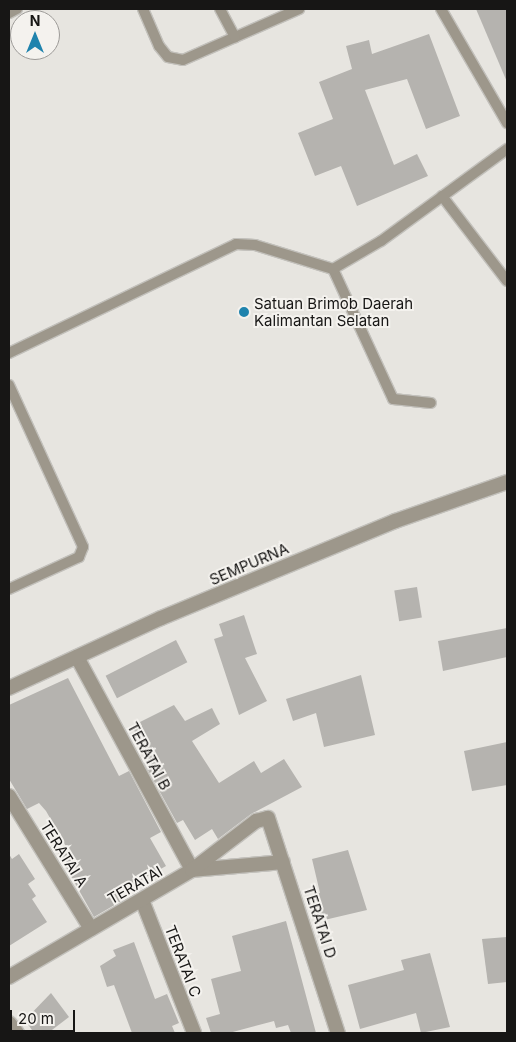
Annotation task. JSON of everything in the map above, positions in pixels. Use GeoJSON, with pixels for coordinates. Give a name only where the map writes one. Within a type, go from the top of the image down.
{"type":"FeatureCollection","features":[{"type":"Feature","properties":{"kind":"street","name":"SEMPURNA"},"geometry":{"type":"LineString","coordinates":[[9,688],[77,657],[435,505],[507,482]]}},
{"type":"Feature","properties":{"kind":"street","name":"TERATAI B"},"geometry":{"type":"LineString","coordinates":[[77,657],[192,870]]}},
{"type":"Feature","properties":{"kind":"street","name":"TERATAI A"},"geometry":{"type":"LineString","coordinates":[[9,796],[91,929]]}},
{"type":"Feature","properties":{"kind":"street","name":"TERATAI"},"geometry":{"type":"LineString","coordinates":[[9,977],[192,870],[256,821],[264,817],[272,821]]}},
{"type":"Feature","properties":{"kind":"street","name":"TERATAI D"},"geometry":{"type":"LineString","coordinates":[[272,821],[338,1033]]}},
{"type":"Feature","properties":{"kind":"street"},"geometry":{"type":"LineString","coordinates":[[192,870],[284,862]]}},
{"type":"Feature","properties":{"kind":"street","name":"TERATAI C"},"geometry":{"type":"LineString","coordinates":[[142,900],[194,1033]]}},
{"type":"Feature","properties":{"kind":"street"},"geometry":{"type":"LineString","coordinates":[[9,1023],[17,1033]]}},
{"type":"Feature","properties":{"kind":"lane"},"geometry":{"type":"LineString","coordinates":[[9,13],[17,9]]}},
{"type":"Feature","properties":{"kind":"lane"},"geometry":{"type":"LineString","coordinates":[[143,9],[168,57],[183,60],[299,9]]}},
{"type":"Feature","properties":{"kind":"lane"},"geometry":{"type":"LineString","coordinates":[[220,9],[235,37]]}},
{"type":"Feature","properties":{"kind":"lane"},"geometry":{"type":"LineString","coordinates":[[441,9],[507,123]]}},
{"type":"Feature","properties":{"kind":"lane"},"geometry":{"type":"LineString","coordinates":[[333,269],[442,196],[507,149]]}},
{"type":"Feature","properties":{"kind":"lane"},"geometry":{"type":"LineString","coordinates":[[442,196],[507,281]]}},
{"type":"Feature","properties":{"kind":"lane"},"geometry":{"type":"LineString","coordinates":[[9,352],[236,244],[255,245],[333,269],[393,400],[432,403]]}},
{"type":"Feature","properties":{"kind":"lane"},"geometry":{"type":"LineString","coordinates":[[9,385],[83,548],[79,556],[9,589]]}},
{"type":"Feature","properties":{"kind":"building"},"geometry":{"type":"Polygon","coordinates":[[[476,9],[507,9],[507,82],[476,9]]]}},
{"type":"Feature","properties":{"kind":"building"},"geometry":{"type":"Polygon","coordinates":[[[429,34],[460,116],[426,129],[407,79],[365,90],[394,165],[417,154],[428,176],[357,206],[341,166],[315,176],[298,133],[333,119],[319,82],[352,69],[346,46],[369,40],[372,54],[429,34]]]}},
{"type":"Feature","properties":{"kind":"building"},"geometry":{"type":"Polygon","coordinates":[[[417,587],[422,618],[399,621],[394,591],[417,587]]]}},
{"type":"Feature","properties":{"kind":"building"},"geometry":{"type":"Polygon","coordinates":[[[244,615],[257,654],[245,658],[267,701],[239,715],[214,639],[223,636],[219,624],[244,615]]]}},
{"type":"Feature","properties":{"kind":"building"},"geometry":{"type":"Polygon","coordinates":[[[507,628],[507,657],[443,671],[438,641],[507,628]]]}},
{"type":"Feature","properties":{"kind":"building"},"geometry":{"type":"Polygon","coordinates":[[[176,640],[187,662],[117,698],[106,676],[176,640]]]}},
{"type":"Feature","properties":{"kind":"building"},"geometry":{"type":"Polygon","coordinates":[[[361,675],[375,735],[324,747],[316,713],[293,721],[286,699],[361,675]]]}},
{"type":"Feature","properties":{"kind":"building"},"geometry":{"type":"Polygon","coordinates":[[[68,678],[119,776],[129,771],[161,832],[150,838],[166,866],[118,893],[123,900],[94,917],[58,853],[67,848],[46,811],[39,803],[27,809],[9,779],[9,705],[68,678]]]}},
{"type":"Feature","properties":{"kind":"building"},"geometry":{"type":"Polygon","coordinates":[[[174,705],[185,721],[212,708],[220,724],[192,741],[219,783],[254,761],[261,773],[284,759],[302,787],[251,814],[218,839],[212,829],[195,840],[183,820],[177,823],[144,763],[149,760],[134,730],[142,726],[140,722],[174,705]]]}},
{"type":"Feature","properties":{"kind":"building"},"geometry":{"type":"Polygon","coordinates":[[[507,742],[507,785],[472,791],[464,751],[507,742]]]}},
{"type":"Feature","properties":{"kind":"building"},"geometry":{"type":"Polygon","coordinates":[[[348,850],[367,910],[320,921],[313,894],[320,893],[312,859],[348,850]]]}},
{"type":"Feature","properties":{"kind":"building"},"geometry":{"type":"Polygon","coordinates":[[[9,854],[12,859],[19,854],[35,879],[28,884],[36,896],[32,899],[47,922],[9,946],[9,854]]]}},
{"type":"Feature","properties":{"kind":"building"},"geometry":{"type":"Polygon","coordinates":[[[286,921],[316,1033],[291,1033],[288,1025],[276,1028],[274,1021],[229,1033],[211,1033],[206,1018],[220,1014],[211,979],[241,971],[232,936],[286,921]]]}},
{"type":"Feature","properties":{"kind":"building"},"geometry":{"type":"Polygon","coordinates":[[[507,937],[507,982],[488,984],[482,939],[507,937]]]}},
{"type":"Feature","properties":{"kind":"building"},"geometry":{"type":"Polygon","coordinates":[[[134,942],[155,999],[167,994],[179,1023],[172,1026],[175,1033],[132,1033],[114,985],[107,987],[100,966],[116,956],[113,950],[134,942]]]}},
{"type":"Feature","properties":{"kind":"building"},"geometry":{"type":"Polygon","coordinates":[[[430,953],[450,1027],[421,1033],[416,1013],[360,1029],[348,985],[404,970],[401,960],[430,953]]]}},
{"type":"Feature","properties":{"kind":"building"},"geometry":{"type":"Polygon","coordinates":[[[51,993],[69,1017],[48,1033],[34,1033],[25,1020],[51,993]]]}},
{"type":"Feature","properties":{"kind":"place","name":"Satuan Brimob Daerah Kalimantan Selatan"},"geometry":{"type":"Point","coordinates":[244,312]}}]}
